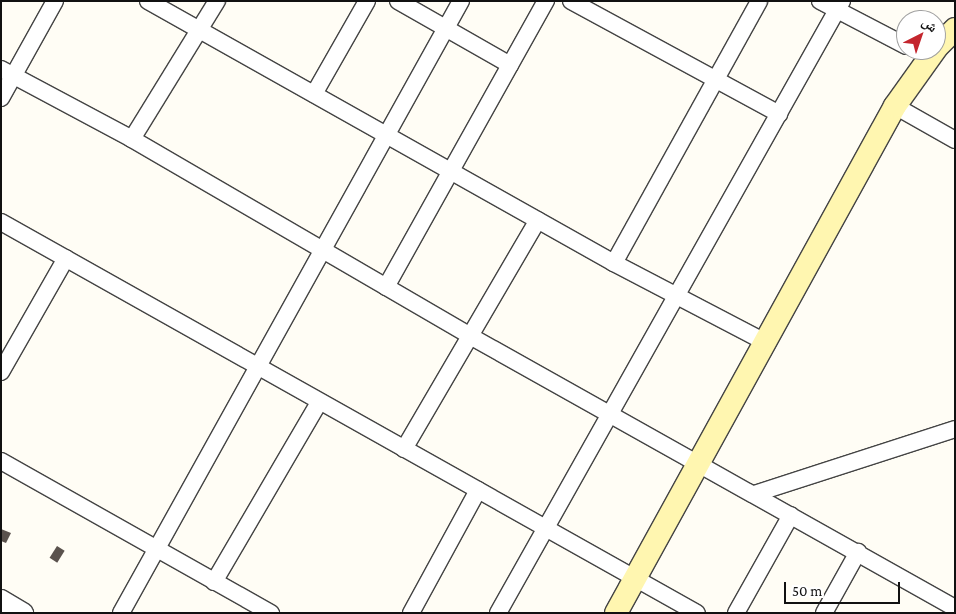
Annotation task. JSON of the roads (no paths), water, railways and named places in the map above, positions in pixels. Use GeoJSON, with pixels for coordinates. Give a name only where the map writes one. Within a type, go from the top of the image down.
{"type":"FeatureCollection","features":[{"type":"Feature","properties":{"kind":"main road"},"geometry":{"type":"LineString","coordinates":[[616,613],[923,60]]}},
{"type":"Feature","properties":{"kind":"street"},"geometry":{"type":"LineString","coordinates":[[1,98],[8,72],[56,1]]}},
{"type":"Feature","properties":{"kind":"street"},"geometry":{"type":"LineString","coordinates":[[148,1],[614,263],[767,343]]}},
{"type":"Feature","properties":{"kind":"street"},"geometry":{"type":"LineString","coordinates":[[132,139],[217,1]]}},
{"type":"Feature","properties":{"kind":"street"},"geometry":{"type":"LineString","coordinates":[[314,94],[367,1]]}},
{"type":"Feature","properties":{"kind":"street"},"geometry":{"type":"LineString","coordinates":[[398,1],[510,65]]}},
{"type":"Feature","properties":{"kind":"street"},"geometry":{"type":"LineString","coordinates":[[121,613],[462,1]]}},
{"type":"Feature","properties":{"kind":"street"},"geometry":{"type":"LineString","coordinates":[[386,287],[449,170],[546,1]]}},
{"type":"Feature","properties":{"kind":"street"},"geometry":{"type":"LineString","coordinates":[[571,1],[715,82],[779,114]]}},
{"type":"Feature","properties":{"kind":"street"},"geometry":{"type":"LineString","coordinates":[[614,263],[759,1]]}},
{"type":"Feature","properties":{"kind":"street"},"geometry":{"type":"LineString","coordinates":[[820,1],[839,6],[896,40]]}},
{"type":"Feature","properties":{"kind":"street"},"geometry":{"type":"LineString","coordinates":[[498,613],[839,6]]}},
{"type":"Feature","properties":{"kind":"street"},"geometry":{"type":"LineString","coordinates":[[8,72],[132,139],[470,336],[611,412],[955,608]]}},
{"type":"Feature","properties":{"kind":"street"},"geometry":{"type":"LineString","coordinates":[[896,106],[955,140]]}},
{"type":"Feature","properties":{"kind":"street"},"geometry":{"type":"LineString","coordinates":[[404,449],[538,220]]}},
{"type":"Feature","properties":{"kind":"street"},"geometry":{"type":"LineString","coordinates":[[1,222],[258,366],[318,402],[697,613]]}},
{"type":"Feature","properties":{"kind":"street"},"geometry":{"type":"LineString","coordinates":[[1,372],[66,258]]}},
{"type":"Feature","properties":{"kind":"street"},"geometry":{"type":"LineString","coordinates":[[214,582],[318,402]]}},
{"type":"Feature","properties":{"kind":"street"},"geometry":{"type":"LineString","coordinates":[[754,494],[955,429]]}},
{"type":"Feature","properties":{"kind":"street"},"geometry":{"type":"LineString","coordinates":[[1,461],[271,613]]}},
{"type":"Feature","properties":{"kind":"street"},"geometry":{"type":"LineString","coordinates":[[411,613],[478,490]]}},
{"type":"Feature","properties":{"kind":"street"},"geometry":{"type":"LineString","coordinates":[[736,613],[791,515]]}},
{"type":"Feature","properties":{"kind":"street"},"geometry":{"type":"LineString","coordinates":[[824,613],[858,552]]}},
{"type":"Feature","properties":{"kind":"street"},"geometry":{"type":"LineString","coordinates":[[1,600],[23,613]]}}]}
